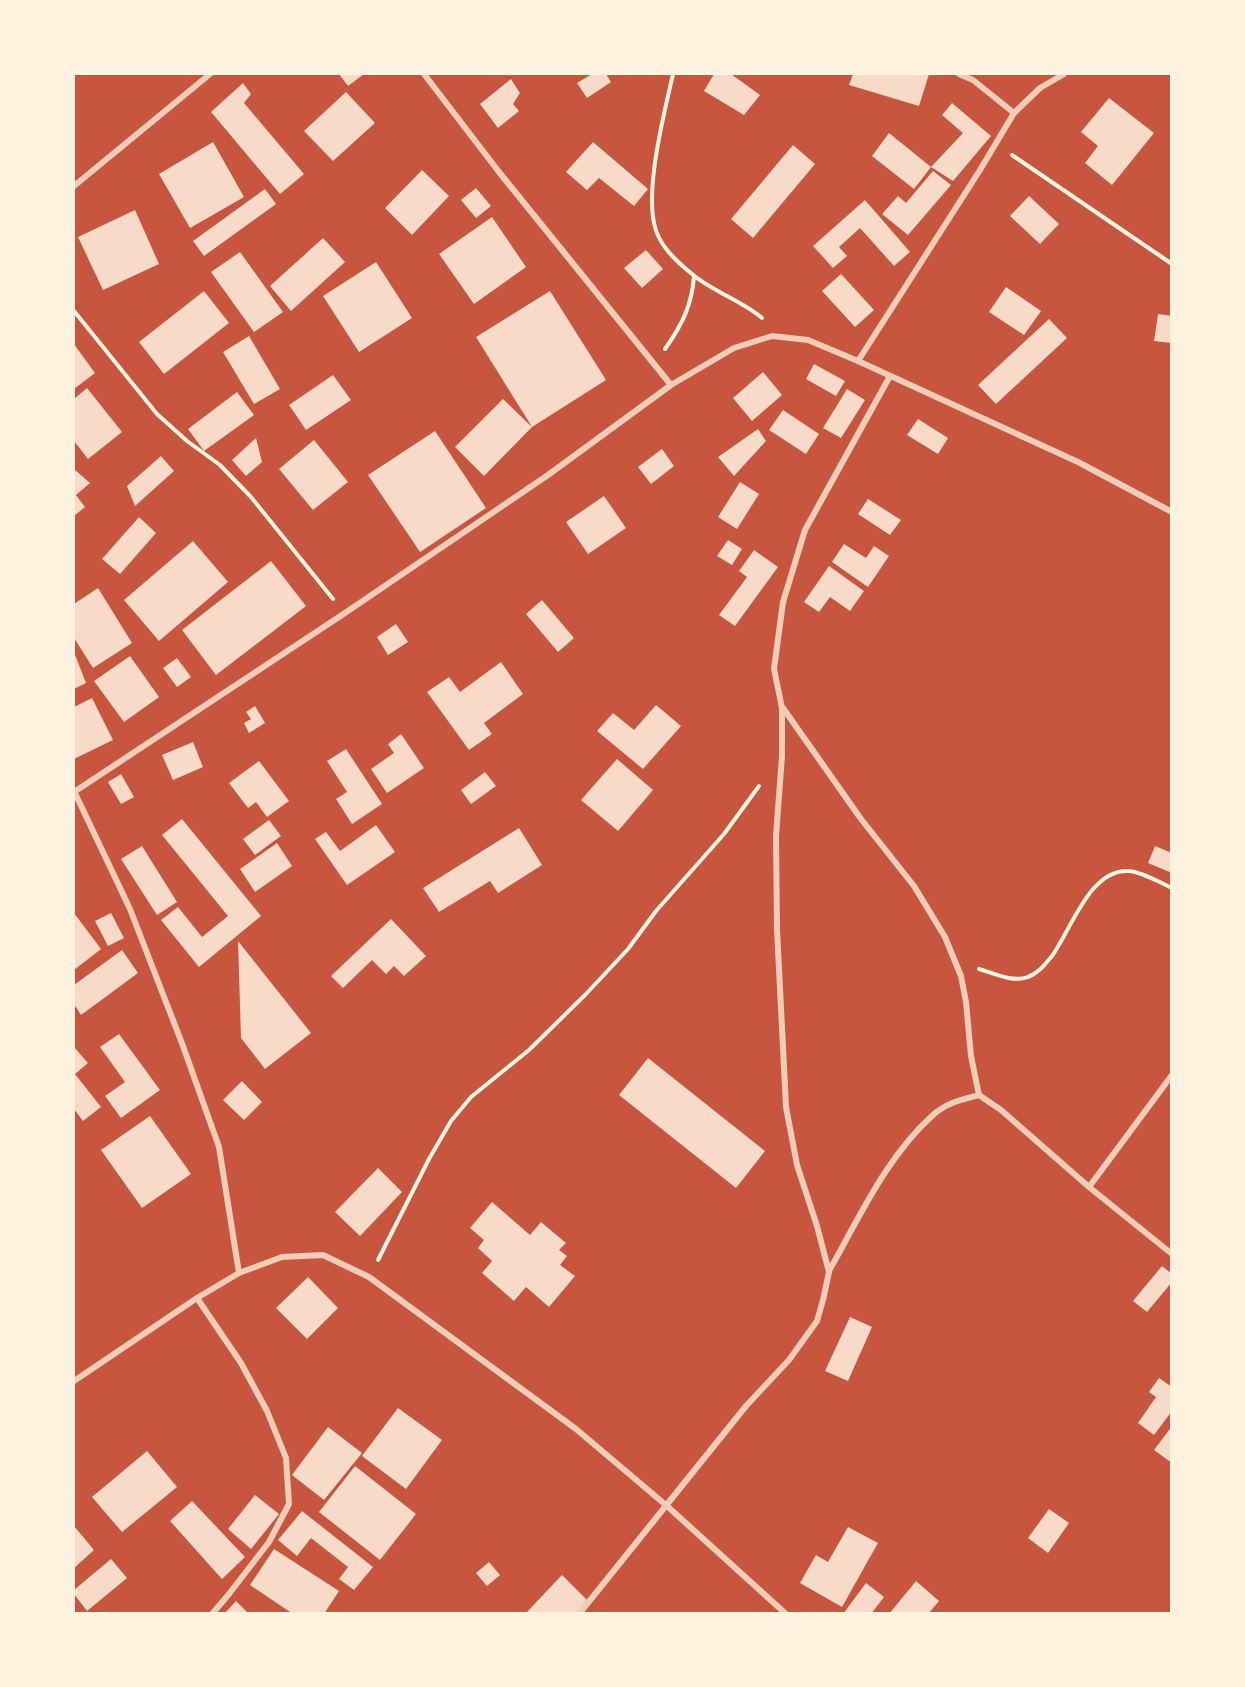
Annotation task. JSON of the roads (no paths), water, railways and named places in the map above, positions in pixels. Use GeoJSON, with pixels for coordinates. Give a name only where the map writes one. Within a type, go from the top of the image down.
{"type":"FeatureCollection","features":[{"type":"Feature","properties":{"kind":"street"},"geometry":{"type":"LineString","coordinates":[[74,186],[210,74]]}},
{"type":"Feature","properties":{"kind":"street"},"geometry":{"type":"LineString","coordinates":[[424,74],[499,172],[671,385]]}},
{"type":"Feature","properties":{"kind":"street"},"geometry":{"type":"LineString","coordinates":[[959,74],[973,80],[1014,113]]}},
{"type":"Feature","properties":{"kind":"street"},"geometry":{"type":"LineString","coordinates":[[858,361],[1014,113],[1040,88],[1064,74]]}},
{"type":"Feature","properties":{"kind":"street"},"geometry":{"type":"LineString","coordinates":[[239,1273],[219,1147],[130,909],[74,791],[548,476],[671,385],[734,348],[772,336],[808,340],[858,361],[1078,462],[1172,512]]}},
{"type":"Feature","properties":{"kind":"street"},"geometry":{"type":"LineString","coordinates":[[829,1272],[817,1226],[796,1166],[786,1107],[777,929],[782,708],[774,669],[783,602],[805,530],[890,376]]}},
{"type":"Feature","properties":{"kind":"street"},"geometry":{"type":"LineString","coordinates":[[782,708],[861,819],[914,886],[945,937],[961,976],[971,1056],[979,1095],[1001,1110],[1089,1187],[1172,1254]]}},
{"type":"Feature","properties":{"kind":"street"},"geometry":{"type":"LineString","coordinates":[[1089,1187],[1172,1075]]}},
{"type":"Feature","properties":{"kind":"street"},"geometry":{"type":"LineString","coordinates":[[579,1614],[746,1406],[789,1360],[817,1321],[829,1272],[901,1150],[934,1113],[957,1100],[979,1095]]}},
{"type":"Feature","properties":{"kind":"street"},"geometry":{"type":"LineString","coordinates":[[74,1381],[197,1298],[239,1273],[282,1257],[323,1255],[369,1277],[416,1309],[576,1430],[667,1506],[786,1614]]}},
{"type":"Feature","properties":{"kind":"street"},"geometry":{"type":"LineString","coordinates":[[197,1298],[241,1363],[267,1411],[286,1458],[289,1504],[269,1542],[212,1614]]}}]}
